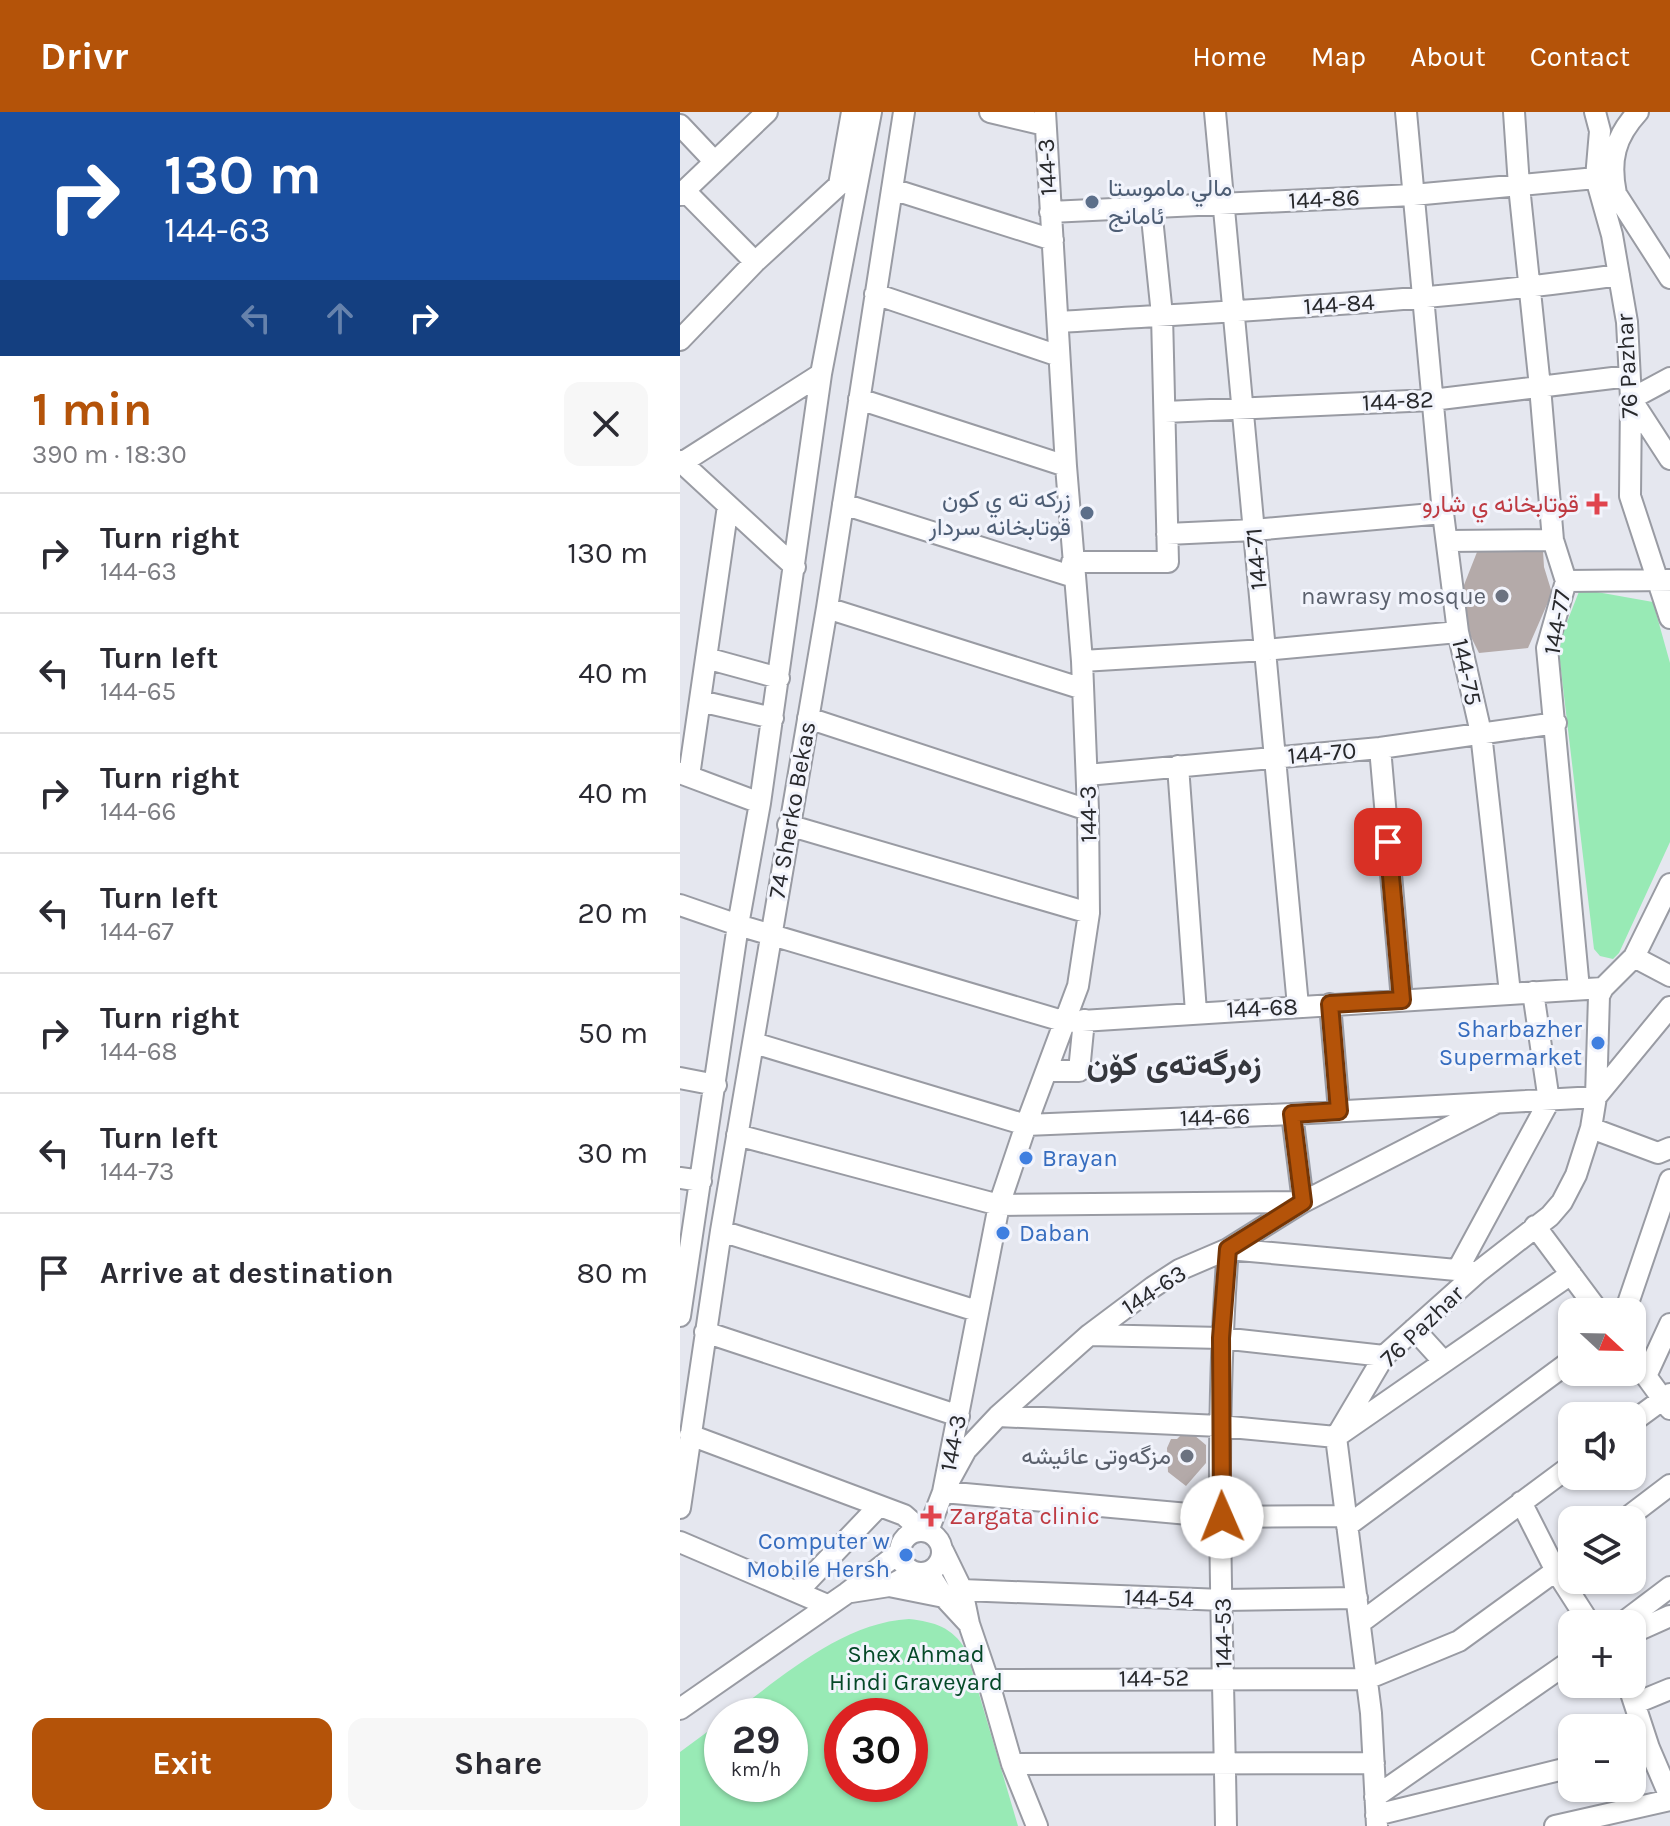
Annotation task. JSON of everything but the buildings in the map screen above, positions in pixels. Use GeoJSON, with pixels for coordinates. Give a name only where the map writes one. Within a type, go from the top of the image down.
{"type":"FeatureCollection","features":[{"type":"Feature","properties":{"kind":"street"},"geometry":{"type":"LineString","coordinates":[[755,262],[682,193],[767,112]]}},
{"type":"Feature","properties":{"kind":"street"},"geometry":{"type":"LineString","coordinates":[[680,340],[755,262],[839,185],[852,112]]}},
{"type":"Feature","properties":{"kind":"street","name":"74 Sherko Bekas"},"geometry":{"type":"LineString","coordinates":[[680,1316],[738,925],[779,678],[821,374],[871,112]]}},
{"type":"Feature","properties":{"kind":"street","name":"74 Sherko Bekas"},"geometry":{"type":"LineString","coordinates":[[680,1508],[721,1231],[827,608],[904,112]]}},
{"type":"Feature","properties":{"kind":"street"},"geometry":{"type":"LineString","coordinates":[[990,112],[1045,118]]}},
{"type":"Feature","properties":{"kind":"street","name":"144-71"},"geometry":{"type":"LineString","coordinates":[[1215,112],[1298,1006]]}},
{"type":"Feature","properties":{"kind":"street","name":"144-75"},"geometry":{"type":"LineString","coordinates":[[1406,112],[1443,513],[1458,632],[1481,733],[1510,993]]}},
{"type":"Feature","properties":{"kind":"street","name":"144-77"},"geometry":{"type":"LineString","coordinates":[[1514,112],[1553,540],[1566,581],[1547,648],[1579,989]]}},
{"type":"Feature","properties":{"kind":"street","name":"76 Pazhar"},"geometry":{"type":"LineString","coordinates":[[1595,112],[1600,131],[1596,178],[1612,235],[1627,322],[1631,399],[1630,496],[1665,584],[1670,618]]}},
{"type":"Feature","properties":{"kind":"street"},"geometry":{"type":"LineString","coordinates":[[1625,117],[1612,163],[1616,194],[1667,264]]}},
{"type":"Feature","properties":{"kind":"street","name":"144-3"},"geometry":{"type":"LineString","coordinates":[[932,1538],[959,1416],[999,1205],[1047,1071],[1075,1021],[1089,913],[1082,661],[1073,569],[1045,118]]}},
{"type":"Feature","properties":{"kind":"street"},"geometry":{"type":"LineString","coordinates":[[680,125],[714,161]]}},
{"type":"Feature","properties":{"kind":"street","name":"144-86"},"geometry":{"type":"LineString","coordinates":[[1050,212],[1413,195],[1596,178]]}},
{"type":"Feature","properties":{"kind":"street"},"geometry":{"type":"LineString","coordinates":[[892,189],[1053,240]]}},
{"type":"Feature","properties":{"kind":"street"},"geometry":{"type":"LineString","coordinates":[[843,504],[1073,569],[1168,562],[1162,315],[1151,208]]}},
{"type":"Feature","properties":{"kind":"street","name":"144-84"},"geometry":{"type":"LineString","coordinates":[[1058,322],[1422,298],[1530,288],[1619,275]]}},
{"type":"Feature","properties":{"kind":"street"},"geometry":{"type":"LineString","coordinates":[[875,294],[1059,356]]}},
{"type":"Feature","properties":{"kind":"street"},"geometry":{"type":"LineString","coordinates":[[795,567],[680,462],[821,374]]}},
{"type":"Feature","properties":{"kind":"street","name":"144-82"},"geometry":{"type":"LineString","coordinates":[[1165,412],[1432,400],[1629,376]]}},
{"type":"Feature","properties":{"kind":"street"},"geometry":{"type":"LineString","coordinates":[[1670,378],[1631,399],[1670,459]]}},
{"type":"Feature","properties":{"kind":"street"},"geometry":{"type":"LineString","coordinates":[[859,399],[1066,466]]}},
{"type":"Feature","properties":{"kind":"street"},"geometry":{"type":"LineString","coordinates":[[728,506],[700,701],[685,774],[760,803]]}},
{"type":"Feature","properties":{"kind":"street"},"geometry":{"type":"LineString","coordinates":[[1167,534],[1254,530],[1443,513]]}},
{"type":"Feature","properties":{"kind":"street"},"geometry":{"type":"LineString","coordinates":[[1447,541],[1553,540]]}},
{"type":"Feature","properties":{"kind":"street"},"geometry":{"type":"LineString","coordinates":[[1566,581],[1665,584]]}},
{"type":"Feature","properties":{"kind":"street"},"geometry":{"type":"LineString","coordinates":[[827,608],[1083,689]]}},
{"type":"Feature","properties":{"kind":"street"},"geometry":{"type":"LineString","coordinates":[[1082,661],[1265,650],[1458,632]]}},
{"type":"Feature","properties":{"kind":"street"},"geometry":{"type":"LineString","coordinates":[[706,658],[779,678]]}},
{"type":"Feature","properties":{"kind":"street"},"geometry":{"type":"LineString","coordinates":[[700,701],[773,718]]}},
{"type":"Feature","properties":{"kind":"street"},"geometry":{"type":"LineString","coordinates":[[808,718],[1088,810]]}},
{"type":"Feature","properties":{"kind":"street","name":"144-70"},"geometry":{"type":"LineString","coordinates":[[1087,775],[1380,748],[1556,723]]}},
{"type":"Feature","properties":{"kind":"street"},"geometry":{"type":"LineString","coordinates":[[1380,748],[1402,1000]]}},
{"type":"Feature","properties":{"kind":"street"},"geometry":{"type":"LineString","coordinates":[[1178,766],[1196,1012]]}},
{"type":"Feature","properties":{"kind":"street"},"geometry":{"type":"LineString","coordinates":[[788,825],[1089,913]]}},
{"type":"Feature","properties":{"kind":"street"},"geometry":{"type":"LineString","coordinates":[[1603,988],[1634,957],[1670,884]]}},
{"type":"Feature","properties":{"kind":"street"},"geometry":{"type":"LineString","coordinates":[[680,905],[770,935],[1075,1021],[1079,1071],[1047,1071]]}},
{"type":"Feature","properties":{"kind":"street"},"geometry":{"type":"LineString","coordinates":[[1634,957],[1670,976]]}},
{"type":"Feature","properties":{"kind":"street","name":"76 Pazhar"},"geometry":{"type":"LineString","coordinates":[[1336,1437],[1384,1356],[1468,1271],[1535,1226],[1562,1202],[1576,1175],[1591,1128],[1596,1097],[1597,1008],[1603,988]]}},
{"type":"Feature","properties":{"kind":"street","name":"144-68"},"geometry":{"type":"LineString","coordinates":[[1075,1021],[1603,988]]}},
{"type":"Feature","properties":{"kind":"street"},"geometry":{"type":"LineString","coordinates":[[1228,1249],[1468,1271],[1549,1101],[1533,992]]}},
{"type":"Feature","properties":{"kind":"street"},"geometry":{"type":"LineString","coordinates":[[1330,1004],[1339,1111]]}},
{"type":"Feature","properties":{"kind":"street"},"geometry":{"type":"LineString","coordinates":[[1596,1097],[1670,1007]]}},
{"type":"Feature","properties":{"kind":"street","name":"144-66"},"geometry":{"type":"LineString","coordinates":[[754,1043],[1026,1125],[1596,1097]]}},
{"type":"Feature","properties":{"kind":"street"},"geometry":{"type":"LineString","coordinates":[[680,1078],[716,1085]]}},
{"type":"Feature","properties":{"kind":"street","name":"144-63"},"geometry":{"type":"LineString","coordinates":[[942,1494],[966,1450],[998,1416],[1089,1335],[1179,1270],[1228,1249],[1303,1202],[1496,1103]]}},
{"type":"Feature","properties":{"kind":"street"},"geometry":{"type":"LineString","coordinates":[[737,1135],[999,1205],[1303,1202],[1292,1114]]}},
{"type":"Feature","properties":{"kind":"street"},"geometry":{"type":"LineString","coordinates":[[1591,1128],[1668,1144]]}},
{"type":"Feature","properties":{"kind":"street"},"geometry":{"type":"LineString","coordinates":[[680,1178],[701,1181]]}},
{"type":"Feature","properties":{"kind":"street"},"geometry":{"type":"LineString","coordinates":[[1630,1298],[1670,1180]]}},
{"type":"Feature","properties":{"kind":"street"},"geometry":{"type":"LineString","coordinates":[[1535,1226],[1589,1298]]}},
{"type":"Feature","properties":{"kind":"street"},"geometry":{"type":"LineString","coordinates":[[721,1231],[977,1311]]}},
{"type":"Feature","properties":{"kind":"street","name":"144-53"},"geometry":{"type":"LineString","coordinates":[[1226,1826],[1220,1426],[1221,1338],[1228,1249]]}},
{"type":"Feature","properties":{"kind":"street"},"geometry":{"type":"LineString","coordinates":[[998,1416],[1220,1426],[1336,1437],[1571,1274]]}},
{"type":"Feature","properties":{"kind":"street"},"geometry":{"type":"LineString","coordinates":[[1646,1414],[1668,1401],[1646,1376],[1670,1324]]}},
{"type":"Feature","properties":{"kind":"street"},"geometry":{"type":"LineString","coordinates":[[1414,1329],[1444,1362]]}},
{"type":"Feature","properties":{"kind":"street"},"geometry":{"type":"LineString","coordinates":[[705,1332],[959,1416]]}},
{"type":"Feature","properties":{"kind":"street"},"geometry":{"type":"LineString","coordinates":[[1089,1335],[1221,1338],[1384,1356]]}},
{"type":"Feature","properties":{"kind":"street"},"geometry":{"type":"LineString","coordinates":[[942,1494],[1222,1517],[1347,1521],[1558,1370]]}},
{"type":"Feature","properties":{"kind":"street"},"geometry":{"type":"LineString","coordinates":[[690,1435],[904,1515],[932,1538],[953,1594],[969,1624],[1012,1764],[1037,1826]]}},
{"type":"Feature","properties":{"kind":"street"},"geometry":{"type":"LineString","coordinates":[[1336,1437],[1367,1679],[1376,1812]]}},
{"type":"Feature","properties":{"kind":"street"},"geometry":{"type":"LineString","coordinates":[[1360,1623],[1558,1475]]}},
{"type":"Feature","properties":{"kind":"street"},"geometry":{"type":"LineString","coordinates":[[1642,1506],[1670,1485]]}},
{"type":"Feature","properties":{"kind":"street"},"geometry":{"type":"LineString","coordinates":[[1521,1502],[1558,1556]]}},
{"type":"Feature","properties":{"kind":"street"},"geometry":{"type":"LineString","coordinates":[[797,1592],[879,1506]]}},
{"type":"Feature","properties":{"kind":"street"},"geometry":{"type":"LineString","coordinates":[[680,1709],[847,1593],[900,1552],[908,1534],[932,1538]]}},
{"type":"Feature","properties":{"kind":"street"},"geometry":{"type":"LineString","coordinates":[[847,1593],[889,1586],[938,1564],[932,1538]]}},
{"type":"Feature","properties":{"kind":"street"},"geometry":{"type":"LineString","coordinates":[[680,1542],[827,1605]]}},
{"type":"Feature","properties":{"kind":"street"},"geometry":{"type":"LineString","coordinates":[[900,1552],[904,1564],[953,1594]]}},
{"type":"Feature","properties":{"kind":"street"},"geometry":{"type":"LineString","coordinates":[[1367,1679],[1459,1641],[1558,1569]]}},
{"type":"Feature","properties":{"kind":"street","name":"144-54"},"geometry":{"type":"LineString","coordinates":[[889,1586],[953,1594],[1223,1600],[1357,1598]]}},
{"type":"Feature","properties":{"kind":"street"},"geometry":{"type":"LineString","coordinates":[[1640,1610],[1670,1587]]}},
{"type":"Feature","properties":{"kind":"street"},"geometry":{"type":"LineString","coordinates":[[1646,1627],[1670,1616]]}},
{"type":"Feature","properties":{"kind":"street"},"geometry":{"type":"LineString","coordinates":[[1376,1812],[1558,1671]]}},
{"type":"Feature","properties":{"kind":"street","name":"144-52"},"geometry":{"type":"LineString","coordinates":[[988,1680],[1367,1679]]}},
{"type":"Feature","properties":{"kind":"street"},"geometry":{"type":"LineString","coordinates":[[1646,1692],[1670,1689]]}},
{"type":"Feature","properties":{"kind":"street"},"geometry":{"type":"LineString","coordinates":[[1555,1826],[1670,1799],[1646,1758]]}},
{"type":"Feature","properties":{"kind":"street"},"geometry":{"type":"LineString","coordinates":[[1012,1764],[1374,1763]]}},
{"type":"Feature","properties":{"kind":"street"},"geometry":{"type":"LineString","coordinates":[[1376,1812],[1558,1770]]}},
{"type":"Feature","properties":{"kind":"green space"},"geometry":{"type":"Polygon","coordinates":[[[1580,589],[1653,602],[1670,663],[1670,842],[1619,953],[1613,959],[1600,956],[1594,949],[1558,645],[1580,589]]]}},
{"type":"Feature","properties":{"kind":"green space","name":"Shex Ahmad Hindi Graveyard"},"geometry":{"type":"Polygon","coordinates":[[[909,1619],[935,1624],[961,1642],[966,1650],[1018,1826],[680,1826],[680,1752],[704,1734],[704,1802],[808,1802],[808,1698],[753,1698],[813,1654],[860,1630],[909,1619]]]}},
{"type":"Feature","properties":{"kind":"place","name":"مالي ماموستا ئامانج"},"geometry":{"type":"Point","coordinates":[1092,202]}},
{"type":"Feature","properties":{"kind":"place","name":"قوتابخانه ي شارو"},"geometry":{"type":"Point","coordinates":[1597,504]}},
{"type":"Feature","properties":{"kind":"place","name":"زركه ته ي كون قوتابخانه سردار"},"geometry":{"type":"Point","coordinates":[1087,513]}},
{"type":"Feature","properties":{"kind":"place","name":"nawrasy mosque"},"geometry":{"type":"Point","coordinates":[1502,596]}},
{"type":"Feature","properties":{"kind":"place","name":"Sharbazher Supermarket"},"geometry":{"type":"Point","coordinates":[1598,1043]}},
{"type":"Feature","properties":{"kind":"place","name":"Brayan"},"geometry":{"type":"Point","coordinates":[1026,1158]}},
{"type":"Feature","properties":{"kind":"place","name":"Daban"},"geometry":{"type":"Point","coordinates":[1003,1233]}},
{"type":"Feature","properties":{"kind":"place","name":"مزگەوتی عائیشە"},"geometry":{"type":"Point","coordinates":[1187,1456]}},
{"type":"Feature","properties":{"kind":"place","name":"Zargata clinic"},"geometry":{"type":"Point","coordinates":[931,1516]}},
{"type":"Feature","properties":{"kind":"place","name":"Computer w Mobile Hersh"},"geometry":{"type":"Point","coordinates":[906,1555]}},
{"type":"Feature","properties":{"kind":"district","name":"زەرگەتەی کۆن"},"geometry":{"type":"Point","coordinates":[1174,1064]}},
{"type":"Feature","properties":{"kind":"route"},"geometry":{"type":"LineString","coordinates":[[1222,1517],[1221,1338],[1228,1249],[1303,1202],[1292,1114],[1339,1111],[1330,1004],[1402,1000],[1388,842]]}}]}
